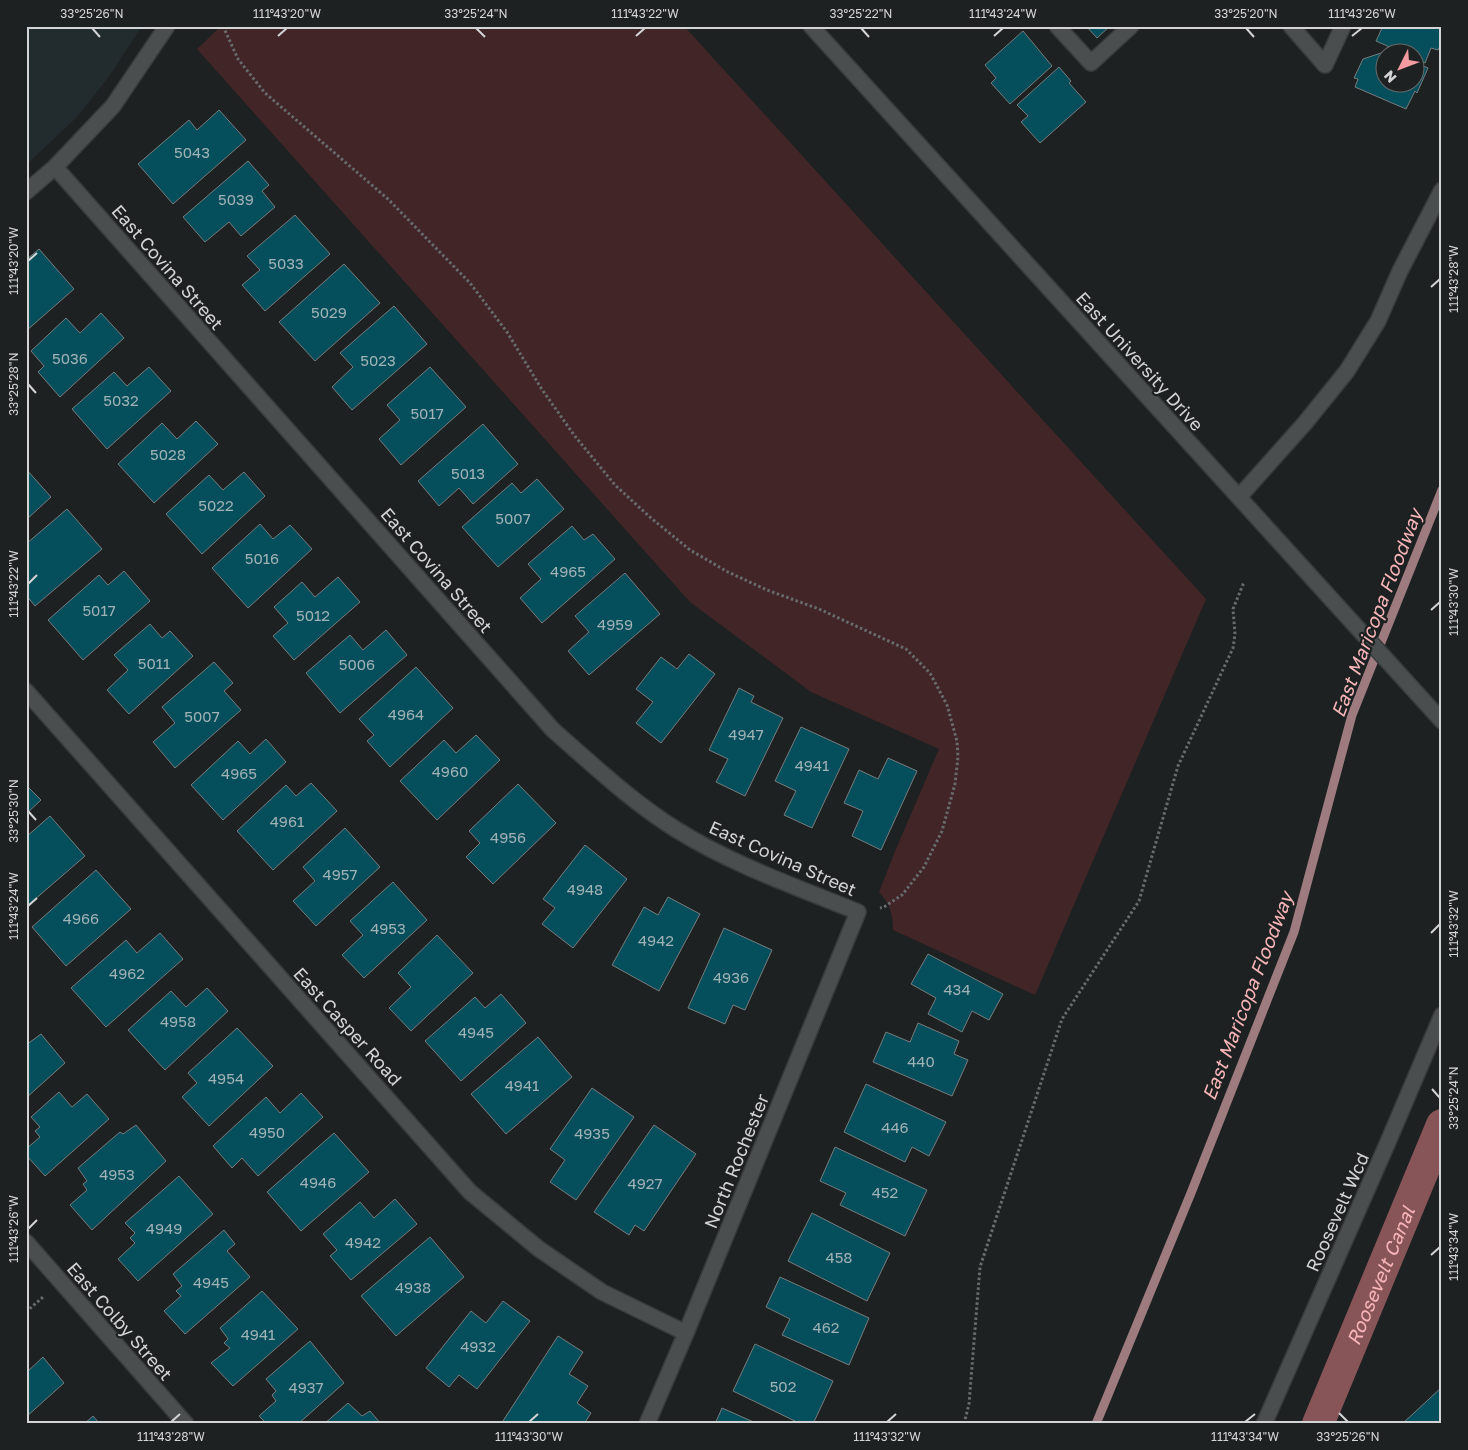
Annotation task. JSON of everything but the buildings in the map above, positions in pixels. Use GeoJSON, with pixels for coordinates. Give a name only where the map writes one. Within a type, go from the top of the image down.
{"type":"FeatureCollection","features":[{"type":"Feature","properties":{"kind":"street"},"geometry":{"type":"LineString","coordinates":[[26,192],[55,167],[113,106],[167,26]]}},
{"type":"Feature","properties":{"kind":"street","name":"East University Drive"},"geometry":{"type":"LineString","coordinates":[[811,26],[1442,721]]}},
{"type":"Feature","properties":{"kind":"street"},"geometry":{"type":"LineString","coordinates":[[1057,26],[1091,63],[1131,26]]}},
{"type":"Feature","properties":{"kind":"street"},"geometry":{"type":"LineString","coordinates":[[1291,26],[1325,65],[1343,26]]}},
{"type":"Feature","properties":{"kind":"street","name":"East Covina Street"},"geometry":{"type":"LineString","coordinates":[[55,167],[553,730],[618,788],[678,831],[744,866],[858,912]]}},
{"type":"Feature","properties":{"kind":"street"},"geometry":{"type":"LineString","coordinates":[[1239,497],[1306,423],[1348,371],[1378,321],[1400,271],[1442,190]]}},
{"type":"Feature","properties":{"kind":"street","name":"East Casper Road"},"geometry":{"type":"LineString","coordinates":[[26,691],[470,1192],[539,1249],[602,1292],[686,1333]]}},
{"type":"Feature","properties":{"kind":"street","name":"North Rochester"},"geometry":{"type":"LineString","coordinates":[[647,1424],[858,912]]}},
{"type":"Feature","properties":{"kind":"street","name":"Roosevelt Wcd"},"geometry":{"type":"LineString","coordinates":[[1264,1424],[1442,1015]]}},
{"type":"Feature","properties":{"kind":"street","name":"East Colby Street"},"geometry":{"type":"LineString","coordinates":[[26,1242],[186,1424]]}},
{"type":"Feature","properties":{"kind":"path"},"geometry":{"type":"LineString","coordinates":[[223,26],[238,59],[266,93],[388,199],[470,283],[507,332],[574,435],[615,485],[690,550],[728,572],[767,590],[819,609],[906,648],[930,673],[946,705],[957,741],[958,757],[955,784],[942,831],[924,866],[902,895],[884,907],[858,912]]}},
{"type":"Feature","properties":{"kind":"path"},"geometry":{"type":"LineString","coordinates":[[964,1424],[969,1404],[980,1267],[1044,1071],[1062,1019],[1139,901],[1178,766],[1233,648],[1235,634],[1232,609],[1244,582]]}},
{"type":"Feature","properties":{"kind":"shaded area"},"geometry":{"type":"Polygon","coordinates":[[[26,26],[142,26],[108,78],[76,118],[26,165],[26,26]]]}},
{"type":"Feature","properties":{"kind":"shaded area"},"geometry":{"type":"Polygon","coordinates":[[[221,26],[684,26],[1206,599],[1035,995],[893,930],[890,910],[879,892],[939,749],[811,692],[690,602],[197,49],[221,26]]]}},
{"type":"Feature","properties":{"kind":"waterway","name":"East Maricopa Floodway"},"geometry":{"type":"LineString","coordinates":[[1096,1424],[1191,1193],[1294,932],[1352,715],[1442,490]]}},
{"type":"Feature","properties":{"kind":"waterway","name":"Roosevelt Canal"},"geometry":{"type":"LineString","coordinates":[[1318,1424],[1442,1125]]}}]}
